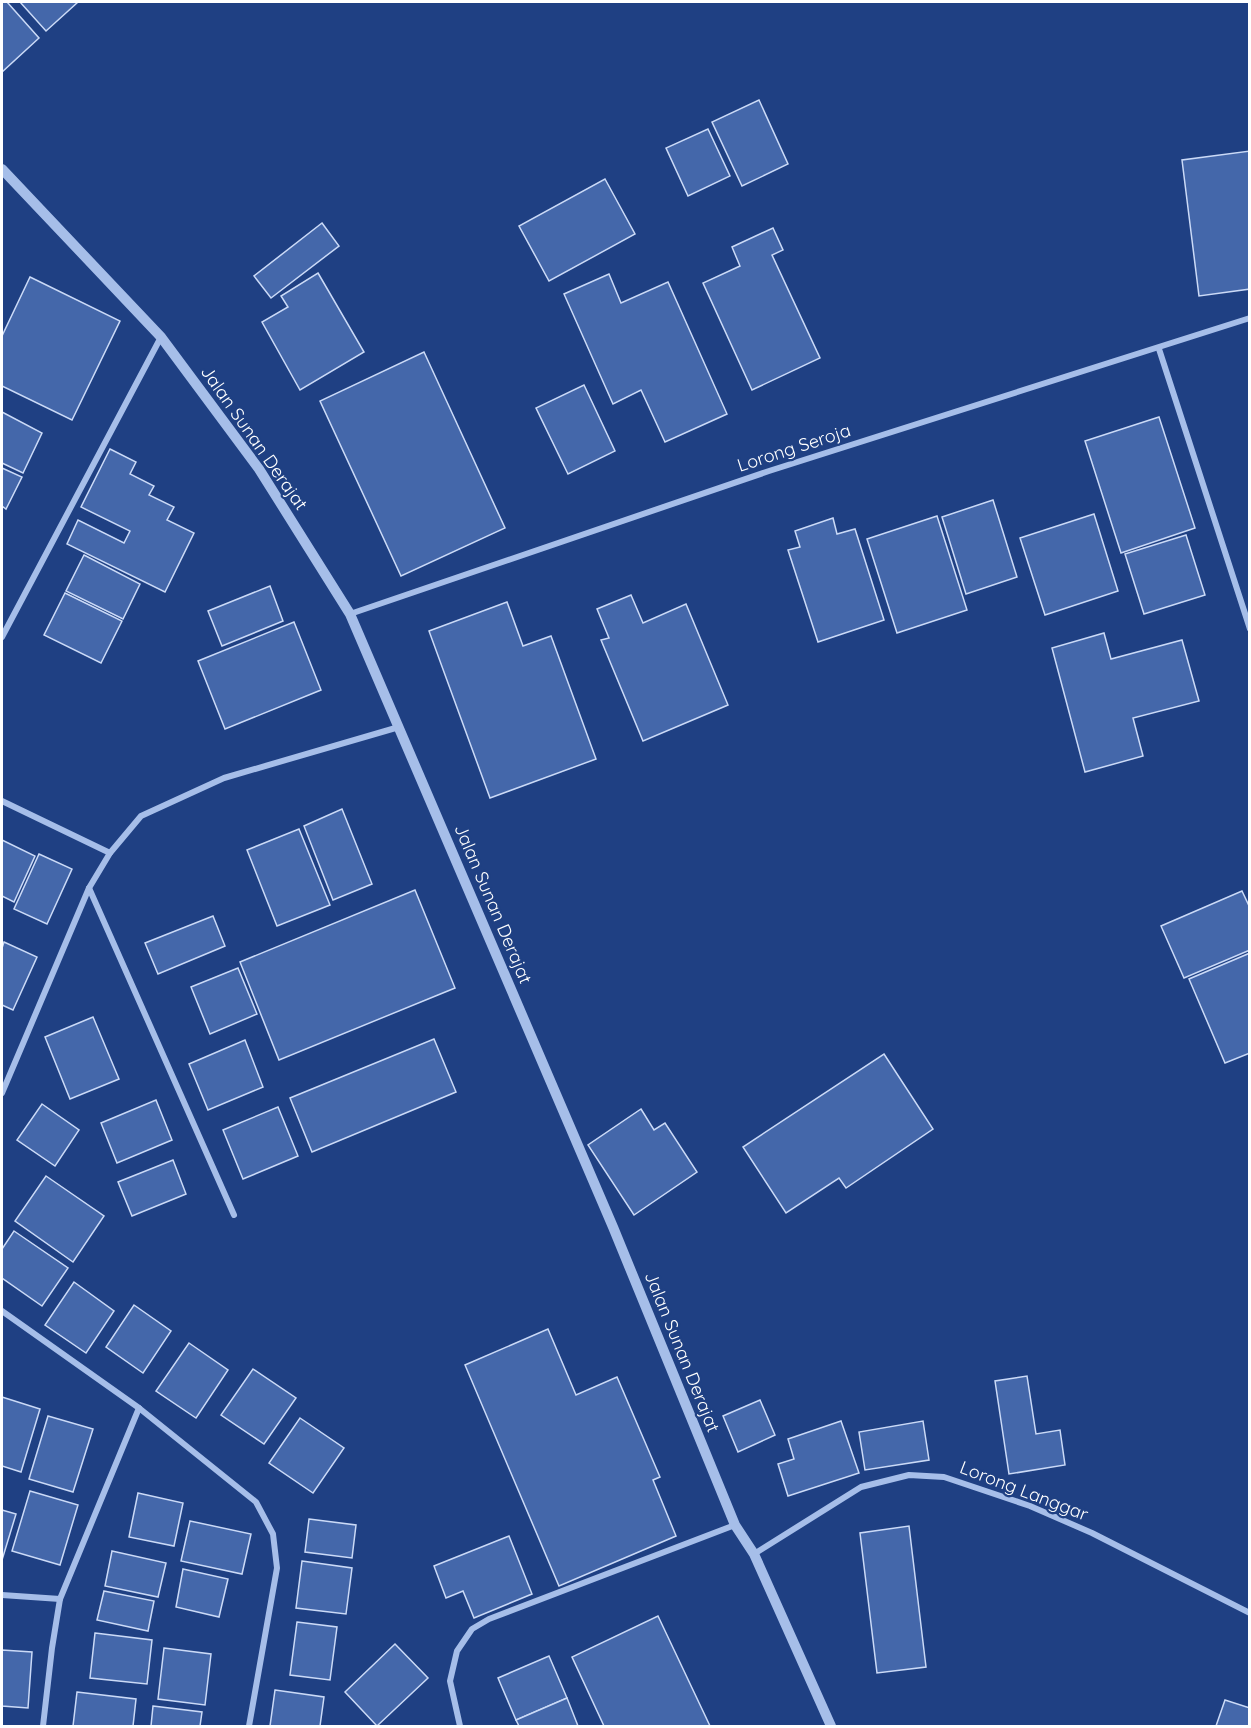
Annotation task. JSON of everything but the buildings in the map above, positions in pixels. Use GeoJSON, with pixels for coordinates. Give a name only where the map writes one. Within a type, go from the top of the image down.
{"type":"FeatureCollection","features":[{"type":"Feature","properties":{"kind":"street","name":"Jalan Sunan Derajat"},"geometry":{"type":"LineString","coordinates":[[2,169],[161,337],[260,469],[350,614],[613,1227],[735,1525],[754,1554],[831,1726]]}},
{"type":"Feature","properties":{"kind":"street","name":"Lorong Seroja"},"geometry":{"type":"LineString","coordinates":[[350,614],[769,471],[1159,349],[1250,318]]}},
{"type":"Feature","properties":{"kind":"street"},"geometry":{"type":"LineString","coordinates":[[2,637],[161,337]]}},
{"type":"Feature","properties":{"kind":"street"},"geometry":{"type":"LineString","coordinates":[[1159,349],[1250,629]]}},
{"type":"Feature","properties":{"kind":"street"},"geometry":{"type":"LineString","coordinates":[[2,1093],[5,1074],[89,888],[110,853],[141,816],[224,778],[399,727]]}},
{"type":"Feature","properties":{"kind":"street"},"geometry":{"type":"LineString","coordinates":[[2,801],[110,853]]}},
{"type":"Feature","properties":{"kind":"street"},"geometry":{"type":"LineString","coordinates":[[89,888],[234,1215]]}},
{"type":"Feature","properties":{"kind":"street"},"geometry":{"type":"LineString","coordinates":[[2,1311],[139,1408],[256,1502],[273,1534],[277,1568],[249,1726]]}},
{"type":"Feature","properties":{"kind":"street"},"geometry":{"type":"LineString","coordinates":[[43,1726],[60,1599],[139,1408]]}},
{"type":"Feature","properties":{"kind":"street","name":"Lorong Langgar"},"geometry":{"type":"LineString","coordinates":[[754,1554],[861,1487],[909,1475],[944,1477],[1030,1506],[1092,1533],[1250,1614]]}},
{"type":"Feature","properties":{"kind":"street"},"geometry":{"type":"LineString","coordinates":[[460,1726],[450,1681],[457,1651],[472,1629],[489,1619],[735,1525]]}},
{"type":"Feature","properties":{"kind":"street"},"geometry":{"type":"LineString","coordinates":[[2,1595],[60,1599]]}}]}
